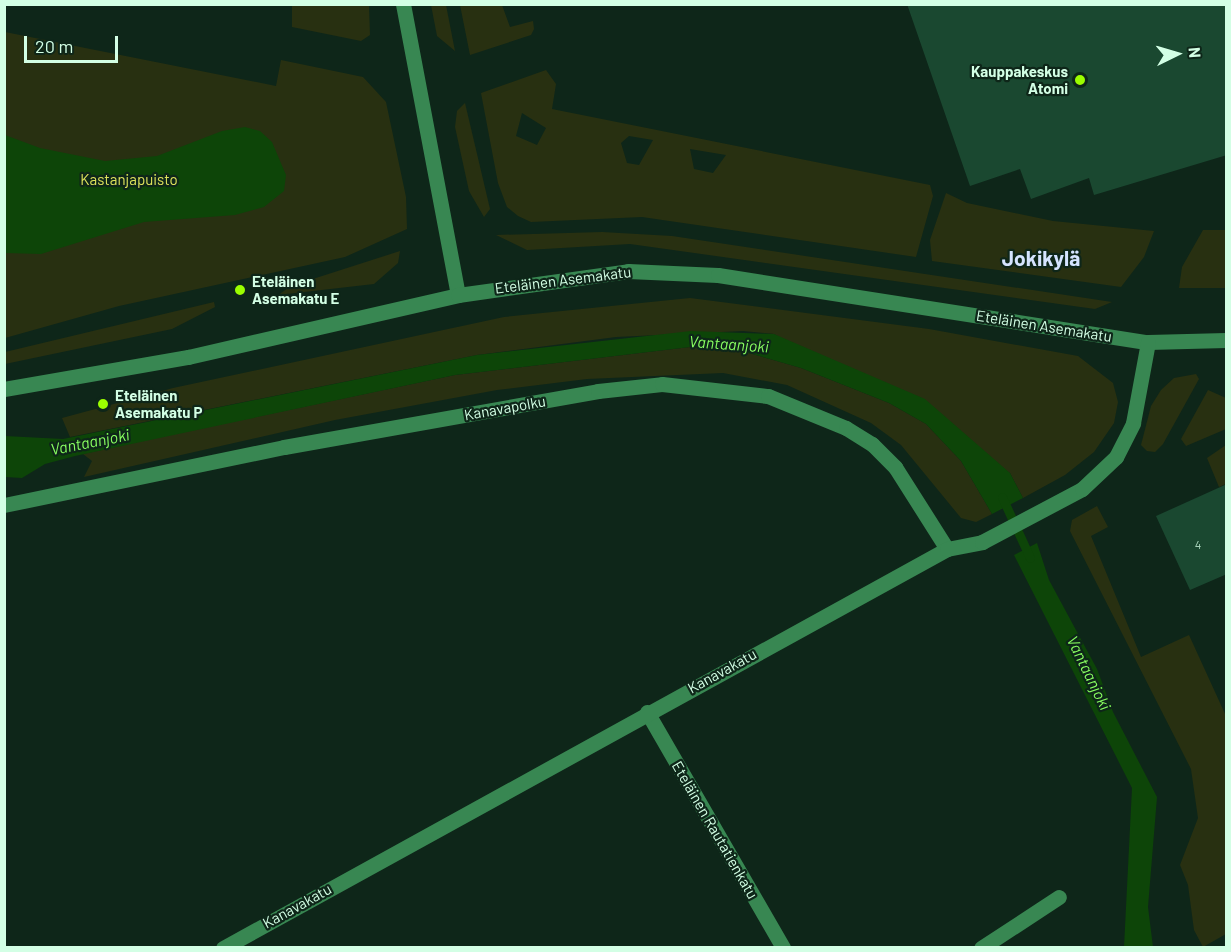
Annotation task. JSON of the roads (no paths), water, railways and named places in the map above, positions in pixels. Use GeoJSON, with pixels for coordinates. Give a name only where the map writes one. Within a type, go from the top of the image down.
{"type":"FeatureCollection","features":[{"type":"Feature","properties":{"kind":"street"},"geometry":{"type":"LineString","coordinates":[[403,4],[458,295]]}},
{"type":"Feature","properties":{"kind":"street","name":"Eteläinen Asemakatu"},"geometry":{"type":"LineString","coordinates":[[7,387],[188,357],[458,295],[592,274],[673,271],[1148,342],[1227,340]]}},
{"type":"Feature","properties":{"kind":"street","name":"Kanavakatu"},"geometry":{"type":"LineString","coordinates":[[223,948],[646,712],[947,549],[982,542],[1082,489],[1116,457],[1133,423],[1148,342]]}},
{"type":"Feature","properties":{"kind":"street","name":"Kanavapolku"},"geometry":{"type":"LineString","coordinates":[[4,505],[284,447],[598,391],[662,384],[768,396],[846,428],[872,444],[895,467],[947,549]]}},
{"type":"Feature","properties":{"kind":"street","name":"Eteläinen Rautatienkatu"},"geometry":{"type":"LineString","coordinates":[[646,712],[783,948]]}},
{"type":"Feature","properties":{"kind":"street"},"geometry":{"type":"LineString","coordinates":[[981,948],[1059,897]]}},
{"type":"Feature","properties":{"kind":"water"},"geometry":{"type":"Polygon","coordinates":[[[245,127],[260,131],[272,142],[286,175],[284,191],[264,207],[235,215],[144,222],[41,254],[5,253],[5,135],[40,148],[105,161],[157,156],[222,131],[245,127]]]}},
{"type":"Feature","properties":{"kind":"water"},"geometry":{"type":"Polygon","coordinates":[[[691,331],[774,334],[925,399],[1010,473],[1023,498],[992,514],[961,461],[926,424],[889,403],[801,368],[749,353],[690,347],[455,375],[75,456],[45,464],[22,478],[5,477],[5,436],[63,439],[477,355],[691,331]]]}},
{"type":"Feature","properties":{"kind":"water"},"geometry":{"type":"Polygon","coordinates":[[[1037,543],[1049,580],[1097,669],[1113,712],[1157,797],[1148,907],[1153,947],[1124,947],[1132,788],[1014,555],[1037,543]]]}},
{"type":"Feature","properties":{"kind":"waterway","name":"Vantaanjoki"},"geometry":{"type":"LineString","coordinates":[[1002,497],[1030,558]]}},
{"type":"Feature","properties":{"kind":"place","name":"Kauppakeskus Atomi"},"geometry":{"type":"Point","coordinates":[1080,80]}},
{"type":"Feature","properties":{"kind":"place","name":"Eteläinen Asemakatu E"},"geometry":{"type":"Point","coordinates":[240,290]}},
{"type":"Feature","properties":{"kind":"place","name":"Eteläinen Asemakatu P"},"geometry":{"type":"Point","coordinates":[103,404]}},
{"type":"Feature","properties":{"kind":"district","name":"Jokikylä"},"geometry":{"type":"Point","coordinates":[1041,258]}},
{"type":"Feature","properties":{"kind":"park label","name":"Kastanjapuisto"},"geometry":{"type":"Point","coordinates":[129,180]}}]}
